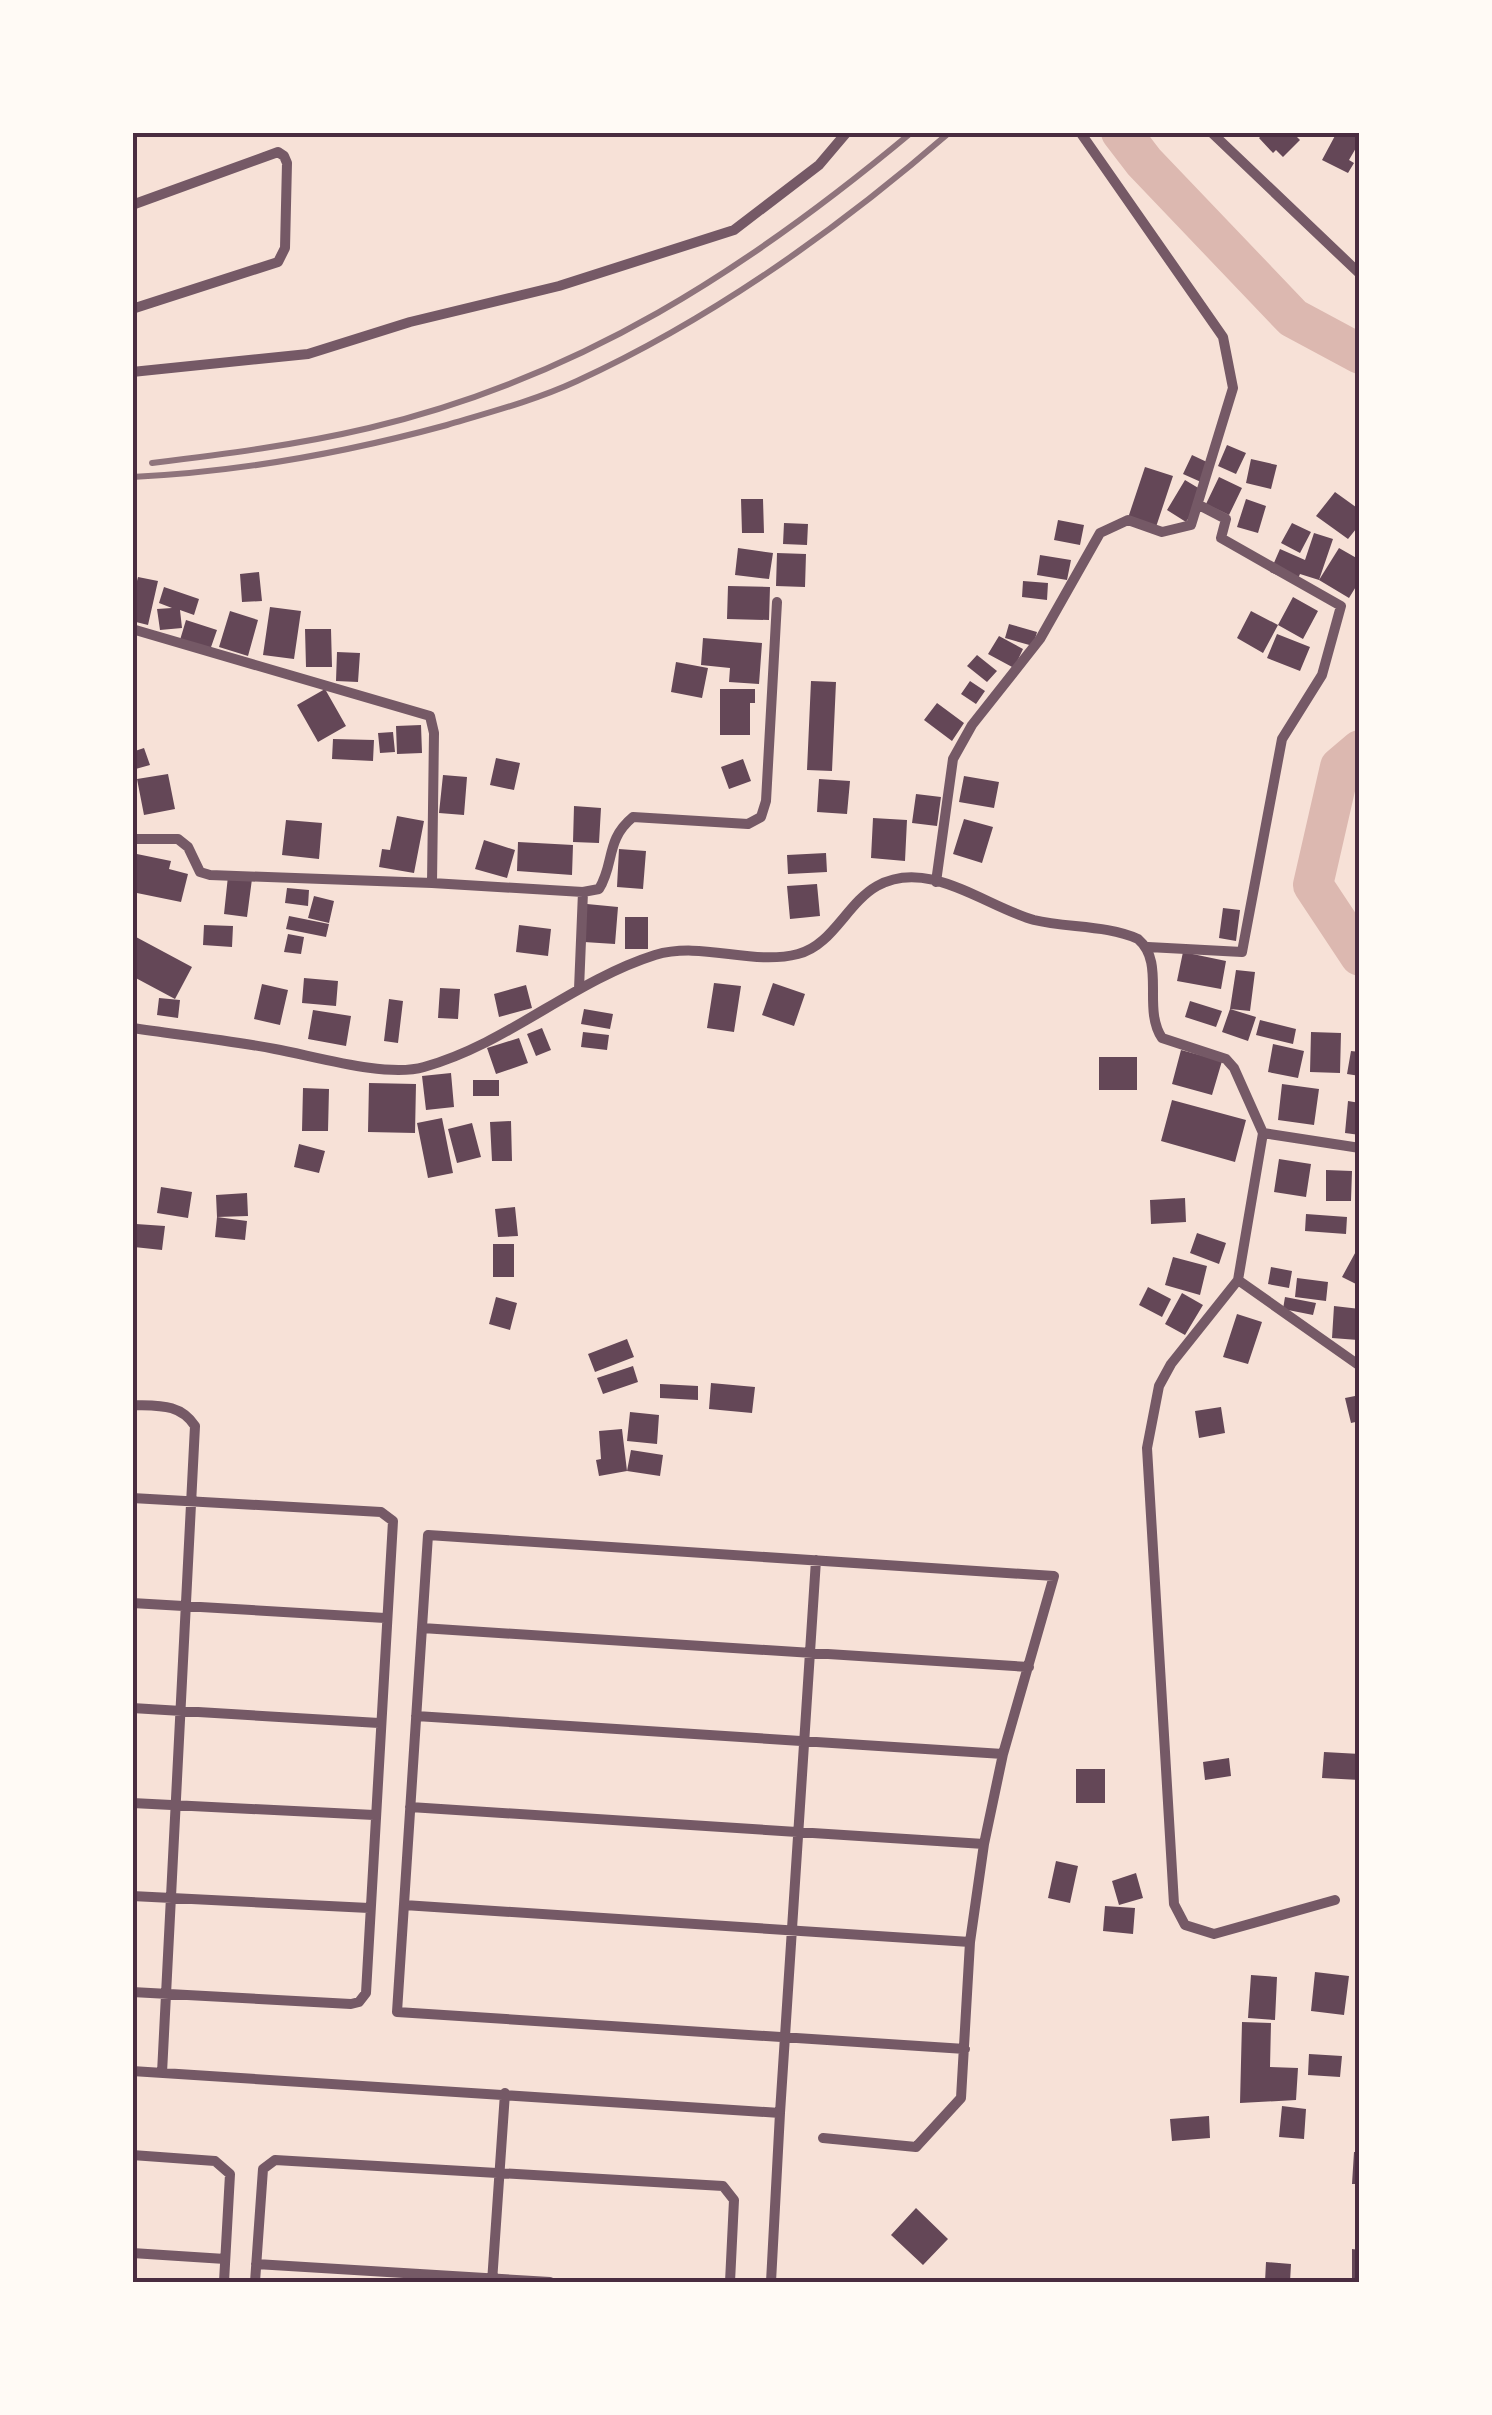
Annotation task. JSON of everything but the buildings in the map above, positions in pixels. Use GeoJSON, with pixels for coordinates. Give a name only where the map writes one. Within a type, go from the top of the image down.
{"type":"FeatureCollection","features":[{"type":"Feature","properties":{"kind":"street"},"geometry":{"type":"LineString","coordinates":[[132,372],[308,354],[410,322],[559,286],[734,230],[819,165],[847,132]]}},
{"type":"Feature","properties":{"kind":"street"},"geometry":{"type":"LineString","coordinates":[[936,882],[954,759],[972,725],[1040,639],[1100,533],[1128,520],[1162,532],[1191,526],[1232,388],[1223,337],[1080,132]]}},
{"type":"Feature","properties":{"kind":"street"},"geometry":{"type":"LineString","coordinates":[[1212,132],[1360,274]]}},
{"type":"Feature","properties":{"kind":"street"},"geometry":{"type":"LineString","coordinates":[[132,205],[278,152],[287,164],[285,248],[278,262],[132,310]]}},
{"type":"Feature","properties":{"kind":"street"},"geometry":{"type":"LineString","coordinates":[[132,1028],[272,1048],[352,1065],[424,1067],[511,1029],[579,989],[653,956],[678,950],[778,958],[811,950],[874,887],[910,878],[936,882],[1035,920],[1130,936],[1148,948],[1242,952],[1282,739],[1322,675],[1342,606],[1221,538],[1226,520],[1199,505]]}},
{"type":"Feature","properties":{"kind":"street"},"geometry":{"type":"LineString","coordinates":[[132,839],[178,839],[188,847],[200,872],[210,875],[583,892],[598,888],[604,881],[611,846],[622,826],[633,817],[748,824],[761,817],[766,801],[777,602]]}},
{"type":"Feature","properties":{"kind":"street"},"geometry":{"type":"LineString","coordinates":[[132,629],[430,716],[434,732],[432,883]]}},
{"type":"Feature","properties":{"kind":"street"},"geometry":{"type":"LineString","coordinates":[[579,989],[583,892]]}},
{"type":"Feature","properties":{"kind":"street"},"geometry":{"type":"LineString","coordinates":[[1148,948],[1152,963],[1151,1010],[1156,1029],[1162,1038],[1226,1059],[1234,1068],[1263,1133],[1238,1280],[1171,1364],[1160,1386],[1147,1448],[1174,1904],[1185,1925],[1214,1934],[1335,1900]]}},
{"type":"Feature","properties":{"kind":"street"},"geometry":{"type":"LineString","coordinates":[[1263,1133],[1360,1148]]}},
{"type":"Feature","properties":{"kind":"street"},"geometry":{"type":"LineString","coordinates":[[1238,1280],[1360,1366]]}},
{"type":"Feature","properties":{"kind":"street"},"geometry":{"type":"LineString","coordinates":[[132,1405],[174,1406],[196,1426],[162,2072]]}},
{"type":"Feature","properties":{"kind":"street"},"geometry":{"type":"LineString","coordinates":[[132,1498],[381,1512],[392,1521],[366,1993],[359,2002],[132,1992]]}},
{"type":"Feature","properties":{"kind":"street"},"geometry":{"type":"LineString","coordinates":[[823,2138],[916,2147],[961,2098],[965,2049],[970,1942],[984,1844],[1003,1754],[1054,1576],[428,1535],[397,2012],[965,2049]]}},
{"type":"Feature","properties":{"kind":"street"},"geometry":{"type":"LineString","coordinates":[[772,2282],[816,1560]]}},
{"type":"Feature","properties":{"kind":"street"},"geometry":{"type":"LineString","coordinates":[[132,1603],[385,1618]]}},
{"type":"Feature","properties":{"kind":"street"},"geometry":{"type":"LineString","coordinates":[[422,1628],[1028,1668]]}},
{"type":"Feature","properties":{"kind":"street"},"geometry":{"type":"LineString","coordinates":[[132,1708],[379,1723]]}},
{"type":"Feature","properties":{"kind":"street"},"geometry":{"type":"LineString","coordinates":[[416,1716],[1003,1754]]}},
{"type":"Feature","properties":{"kind":"street"},"geometry":{"type":"LineString","coordinates":[[132,1803],[374,1815]]}},
{"type":"Feature","properties":{"kind":"street"},"geometry":{"type":"LineString","coordinates":[[410,1807],[984,1844]]}},
{"type":"Feature","properties":{"kind":"street"},"geometry":{"type":"LineString","coordinates":[[132,1896],[369,1908]]}},
{"type":"Feature","properties":{"kind":"street"},"geometry":{"type":"LineString","coordinates":[[404,1905],[970,1942]]}},
{"type":"Feature","properties":{"kind":"street"},"geometry":{"type":"LineString","coordinates":[[132,2071],[780,2113]]}},
{"type":"Feature","properties":{"kind":"street"},"geometry":{"type":"LineString","coordinates":[[492,2281],[505,2093]]}},
{"type":"Feature","properties":{"kind":"street"},"geometry":{"type":"LineString","coordinates":[[132,2155],[215,2161],[230,2174],[224,2282]]}},
{"type":"Feature","properties":{"kind":"street"},"geometry":{"type":"LineString","coordinates":[[255,2282],[264,2169],[275,2160],[723,2186],[734,2200],[730,2282]]}},
{"type":"Feature","properties":{"kind":"street"},"geometry":{"type":"LineString","coordinates":[[132,2253],[226,2259]]}},
{"type":"Feature","properties":{"kind":"street"},"geometry":{"type":"LineString","coordinates":[[256,2264],[550,2282]]}},
{"type":"Feature","properties":{"kind":"waterway"},"geometry":{"type":"LineString","coordinates":[[1121,132],[1144,162],[1293,318],[1360,354]]}},
{"type":"Feature","properties":{"kind":"waterway"},"geometry":{"type":"LineString","coordinates":[[1360,750],[1340,767],[1313,885],[1360,956]]}},
{"type":"Feature","properties":{"kind":"railway"},"geometry":{"type":"LineString","coordinates":[[152,463],[369,428],[446,407],[520,380],[658,313],[724,273],[788,229],[912,132]]}},
{"type":"Feature","properties":{"kind":"railway"},"geometry":{"type":"LineString","coordinates":[[132,477],[252,466],[370,444],[447,425],[561,388],[677,329],[772,270],[950,132]]}}]}
